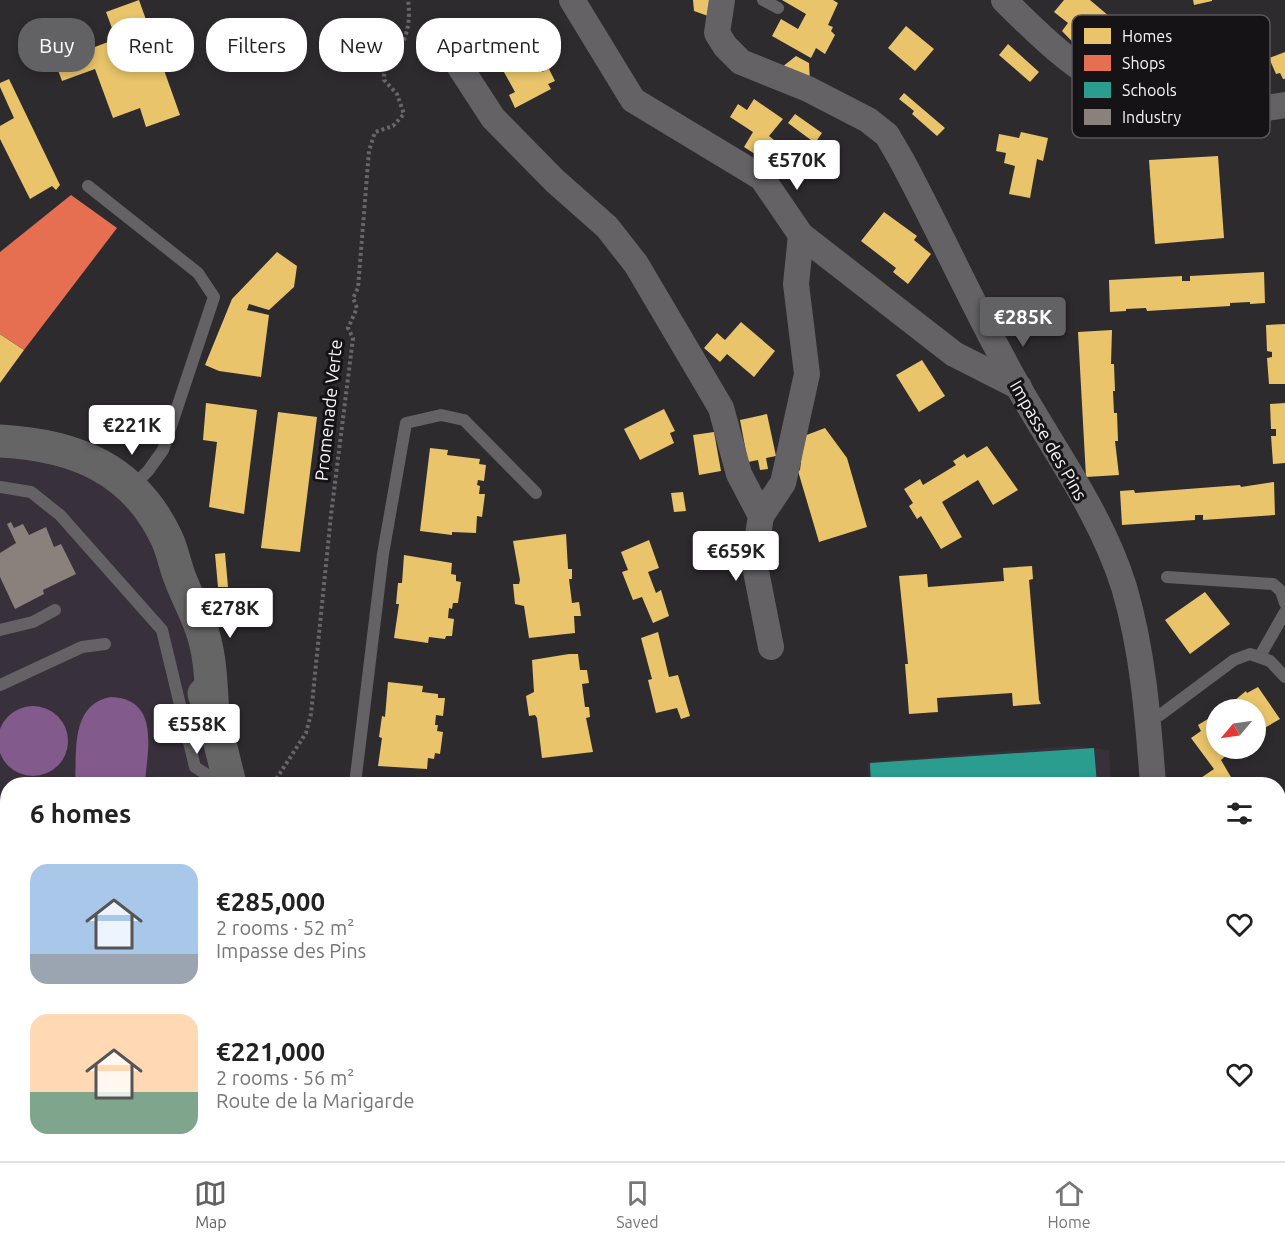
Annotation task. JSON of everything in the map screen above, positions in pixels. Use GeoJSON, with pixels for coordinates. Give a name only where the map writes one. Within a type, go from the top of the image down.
{"type":"FeatureCollection","features":[{"type":"Feature","properties":{"kind":"main road"},"geometry":{"type":"LineString","coordinates":[[0,441],[52,446],[74,453],[108,469],[131,487],[160,526],[168,541],[180,579],[185,633],[193,666],[213,715],[228,777]]}},
{"type":"Feature","properties":{"kind":"street"},"geometry":{"type":"LineString","coordinates":[[572,0],[633,100],[762,178],[801,235],[954,354],[1018,387]]}},
{"type":"Feature","properties":{"kind":"street","name":"Impasse des Pins"},"geometry":{"type":"LineString","coordinates":[[722,0],[717,33],[725,46],[741,62],[837,103],[868,120],[887,135],[1018,387],[1112,554],[1133,626],[1148,720],[1152,777]]}},
{"type":"Feature","properties":{"kind":"street"},"geometry":{"type":"LineString","coordinates":[[1004,0],[1050,45],[1072,60]]}},
{"type":"Feature","properties":{"kind":"street"},"geometry":{"type":"LineString","coordinates":[[463,72],[493,118],[555,181],[607,227],[636,264],[721,408],[739,474],[761,516]]}},
{"type":"Feature","properties":{"kind":"street"},"geometry":{"type":"LineString","coordinates":[[1270,108],[1285,105]]}},
{"type":"Feature","properties":{"kind":"street"},"geometry":{"type":"LineString","coordinates":[[771,647],[754,561],[761,516],[783,483],[807,374],[796,284],[801,235]]}},
{"type":"Feature","properties":{"kind":"lane"},"geometry":{"type":"LineString","coordinates":[[763,0],[778,8]]}},
{"type":"Feature","properties":{"kind":"lane"},"geometry":{"type":"LineString","coordinates":[[87,186],[198,273],[214,297],[163,450],[148,471],[131,487]]}},
{"type":"Feature","properties":{"kind":"lane"},"geometry":{"type":"LineString","coordinates":[[356,777],[383,554],[406,423],[441,415],[465,420],[536,493]]}},
{"type":"Feature","properties":{"kind":"lane"},"geometry":{"type":"LineString","coordinates":[[0,487],[32,492],[60,514],[162,630],[195,767],[210,777]]}},
{"type":"Feature","properties":{"kind":"lane"},"geometry":{"type":"LineString","coordinates":[[1167,577],[1273,584],[1281,591],[1285,603]]}},
{"type":"Feature","properties":{"kind":"lane"},"geometry":{"type":"LineString","coordinates":[[0,630],[33,622],[55,610]]}},
{"type":"Feature","properties":{"kind":"lane"},"geometry":{"type":"LineString","coordinates":[[1260,656],[1285,612]]}},
{"type":"Feature","properties":{"kind":"lane"},"geometry":{"type":"LineString","coordinates":[[0,685],[82,647],[105,644]]}},
{"type":"Feature","properties":{"kind":"lane"},"geometry":{"type":"LineString","coordinates":[[1148,720],[1160,714],[1234,660],[1250,654],[1270,661],[1285,677]]}},
{"type":"Feature","properties":{"kind":"path","name":"Promenade Verte"},"geometry":{"type":"LineString","coordinates":[[278,777],[306,733],[310,714],[330,515],[353,338],[348,328],[357,308],[353,298],[358,288],[369,151],[375,132],[393,126],[404,114],[397,94],[384,81],[384,72],[403,42],[410,14],[408,0]]}},
{"type":"Feature","properties":{"kind":"shaded area"},"geometry":{"type":"Polygon","coordinates":[[[0,449],[99,465],[181,552],[221,777],[0,777],[0,449]]]}},
{"type":"Feature","properties":{"kind":"shaded area"},"geometry":{"type":"Polygon","coordinates":[[[111,697],[127,700],[138,707],[148,729],[146,777],[75,777],[78,731],[88,709],[98,701],[111,697]]]}},
{"type":"Feature","properties":{"kind":"shaded area"},"geometry":{"type":"Polygon","coordinates":[[[26,707],[40,707],[52,712],[58,716],[67,734],[67,748],[62,760],[58,766],[40,775],[26,775],[14,770],[8,766],[-1,748],[-1,734],[4,722],[8,716],[26,707]]]}},
{"type":"Feature","properties":{"kind":"shaded area"},"geometry":{"type":"Polygon","coordinates":[[[1072,746],[1109,750],[1111,777],[869,777],[868,762],[1072,746]]]}},
{"type":"Feature","properties":{"kind":"building: Homes"},"geometry":{"type":"Polygon","coordinates":[[[139,0],[145,18],[108,18],[106,12],[139,0]]]}},
{"type":"Feature","properties":{"kind":"building: Homes"},"geometry":{"type":"Polygon","coordinates":[[[693,0],[713,0],[708,16],[694,11],[693,0]]]}},
{"type":"Feature","properties":{"kind":"building: Homes"},"geometry":{"type":"Polygon","coordinates":[[[782,0],[833,0],[838,3],[828,25],[833,27],[831,31],[835,35],[825,54],[816,48],[811,58],[772,36],[781,19],[798,29],[806,14],[782,0]]]}},
{"type":"Feature","properties":{"kind":"building: Homes"},"geometry":{"type":"Polygon","coordinates":[[[1064,0],[1090,0],[1108,15],[1072,15],[1072,41],[1062,31],[1068,23],[1054,12],[1064,0]]]}},
{"type":"Feature","properties":{"kind":"building: Homes"},"geometry":{"type":"Polygon","coordinates":[[[1193,0],[1212,0],[1212,1],[1194,5],[1193,0]]]}},
{"type":"Feature","properties":{"kind":"building: Homes"},"geometry":{"type":"Polygon","coordinates":[[[906,26],[934,49],[915,71],[888,48],[906,26]]]}},
{"type":"Feature","properties":{"kind":"building: Homes"},"geometry":{"type":"Polygon","coordinates":[[[107,42],[107,72],[165,72],[180,115],[146,127],[140,108],[113,118],[95,69],[95,47],[107,42]]]}},
{"type":"Feature","properties":{"kind":"building: Homes"},"geometry":{"type":"Polygon","coordinates":[[[1008,44],[1039,72],[1030,82],[999,55],[1008,44]]]}},
{"type":"Feature","properties":{"kind":"building: Homes"},"geometry":{"type":"Polygon","coordinates":[[[1285,52],[1285,79],[1280,73],[1276,74],[1270,58],[1285,52]]]}},
{"type":"Feature","properties":{"kind":"building: Homes"},"geometry":{"type":"Polygon","coordinates":[[[796,56],[809,63],[810,83],[777,71],[796,56]]]}},
{"type":"Feature","properties":{"kind":"building: Homes"},"geometry":{"type":"Polygon","coordinates":[[[59,72],[87,72],[62,81],[59,72]]]}},
{"type":"Feature","properties":{"kind":"building: Homes"},"geometry":{"type":"Polygon","coordinates":[[[504,72],[550,72],[555,81],[548,84],[551,89],[515,108],[509,95],[515,92],[504,72]]]}},
{"type":"Feature","properties":{"kind":"building: Homes"},"geometry":{"type":"Polygon","coordinates":[[[9,79],[60,185],[56,190],[52,186],[30,199],[0,139],[0,126],[14,118],[0,87],[0,83],[9,79]]]}},
{"type":"Feature","properties":{"kind":"building: Homes"},"geometry":{"type":"Polygon","coordinates":[[[904,93],[945,128],[937,136],[912,114],[914,111],[899,99],[904,93]]]}},
{"type":"Feature","properties":{"kind":"building: Homes"},"geometry":{"type":"Polygon","coordinates":[[[754,99],[783,119],[769,136],[779,144],[776,148],[802,165],[794,179],[744,147],[753,132],[730,117],[738,104],[747,110],[754,99]]]}},
{"type":"Feature","properties":{"kind":"building: Homes"},"geometry":{"type":"Polygon","coordinates":[[[795,114],[822,133],[815,143],[788,123],[795,114]]]}},
{"type":"Feature","properties":{"kind":"building: Homes"},"geometry":{"type":"Polygon","coordinates":[[[1021,132],[1048,138],[1043,161],[1037,159],[1030,198],[1009,194],[1015,166],[1004,163],[1006,153],[996,151],[999,134],[1019,138],[1021,132]]]}},
{"type":"Feature","properties":{"kind":"building: Homes"},"geometry":{"type":"Polygon","coordinates":[[[1218,156],[1224,238],[1155,244],[1149,160],[1218,156]]]}},
{"type":"Feature","properties":{"kind":"building: Homes"},"geometry":{"type":"Polygon","coordinates":[[[884,212],[917,236],[914,240],[931,254],[908,284],[893,272],[896,268],[861,241],[884,212]]]}},
{"type":"Feature","properties":{"kind":"building: Homes"},"geometry":{"type":"Polygon","coordinates":[[[277,252],[297,266],[294,287],[269,310],[249,304],[247,310],[269,315],[261,377],[219,371],[205,365],[232,299],[277,252]]]}},
{"type":"Feature","properties":{"kind":"building: Homes"},"geometry":{"type":"Polygon","coordinates":[[[1264,272],[1265,303],[1230,303],[1230,306],[1147,311],[1146,308],[1126,309],[1126,311],[1110,312],[1109,280],[1182,276],[1182,281],[1190,281],[1190,276],[1264,272]]]}},
{"type":"Feature","properties":{"kind":"building: Homes"},"geometry":{"type":"Polygon","coordinates":[[[741,322],[775,351],[754,377],[727,354],[720,362],[704,348],[717,333],[725,340],[741,322]]]}},
{"type":"Feature","properties":{"kind":"building: Homes"},"geometry":{"type":"Polygon","coordinates":[[[1285,324],[1285,384],[1269,384],[1267,358],[1272,357],[1272,352],[1267,351],[1266,325],[1285,324]]]}},
{"type":"Feature","properties":{"kind":"building: Homes"},"geometry":{"type":"Polygon","coordinates":[[[1112,330],[1111,364],[1114,364],[1114,413],[1117,413],[1118,441],[1115,441],[1119,475],[1086,477],[1078,332],[1112,330]]]}},
{"type":"Feature","properties":{"kind":"building: Homes"},"geometry":{"type":"Polygon","coordinates":[[[0,334],[24,350],[0,383],[0,334]]]}},
{"type":"Feature","properties":{"kind":"building: Homes"},"geometry":{"type":"Polygon","coordinates":[[[922,360],[945,396],[919,412],[896,375],[922,360]]]}},
{"type":"Feature","properties":{"kind":"building: Homes"},"geometry":{"type":"Polygon","coordinates":[[[206,403],[257,410],[244,514],[209,507],[217,442],[203,440],[206,403]]]}},
{"type":"Feature","properties":{"kind":"building: Homes"},"geometry":{"type":"Polygon","coordinates":[[[1285,403],[1285,463],[1273,464],[1271,436],[1276,436],[1276,429],[1271,429],[1270,404],[1285,403]]]}},
{"type":"Feature","properties":{"kind":"building: Homes"},"geometry":{"type":"Polygon","coordinates":[[[664,409],[675,431],[670,433],[674,443],[640,460],[624,429],[664,409]]]}},
{"type":"Feature","properties":{"kind":"building: Homes"},"geometry":{"type":"Polygon","coordinates":[[[278,412],[317,417],[300,552],[261,548],[278,412]]]}},
{"type":"Feature","properties":{"kind":"building: Homes"},"geometry":{"type":"Polygon","coordinates":[[[767,414],[776,456],[766,458],[768,469],[760,470],[758,460],[748,462],[740,420],[767,414]]]}},
{"type":"Feature","properties":{"kind":"building: Homes"},"geometry":{"type":"Polygon","coordinates":[[[825,428],[847,458],[867,527],[819,542],[798,471],[800,470],[804,436],[825,428]]]}},
{"type":"Feature","properties":{"kind":"building: Homes"},"geometry":{"type":"Polygon","coordinates":[[[714,432],[721,471],[699,475],[693,435],[714,432]]]}},
{"type":"Feature","properties":{"kind":"building: Homes"},"geometry":{"type":"Polygon","coordinates":[[[987,446],[1018,490],[993,505],[978,480],[942,502],[962,537],[941,549],[921,516],[917,519],[909,506],[913,503],[904,489],[920,479],[923,485],[956,465],[953,461],[964,454],[967,458],[987,446]]]}},
{"type":"Feature","properties":{"kind":"building: Homes"},"geometry":{"type":"Polygon","coordinates":[[[430,448],[448,450],[447,455],[480,459],[479,464],[486,465],[484,481],[478,480],[477,485],[480,486],[479,494],[485,494],[482,517],[477,516],[476,533],[452,532],[452,535],[420,531],[430,448]]]}},
{"type":"Feature","properties":{"kind":"building: Homes"},"geometry":{"type":"Polygon","coordinates":[[[1274,482],[1275,515],[1203,520],[1203,515],[1195,515],[1195,520],[1122,525],[1120,491],[1134,490],[1135,493],[1240,485],[1241,487],[1274,482]]]}},
{"type":"Feature","properties":{"kind":"building: Homes"},"geometry":{"type":"Polygon","coordinates":[[[683,492],[686,511],[674,512],[671,493],[683,492]]]}},
{"type":"Feature","properties":{"kind":"building: Homes"},"geometry":{"type":"Polygon","coordinates":[[[566,534],[568,569],[572,569],[572,579],[569,579],[572,603],[579,602],[581,616],[574,616],[575,633],[529,638],[524,606],[515,604],[513,584],[519,584],[520,580],[513,541],[566,534]]]}},
{"type":"Feature","properties":{"kind":"building: Homes"},"geometry":{"type":"Polygon","coordinates":[[[649,540],[659,568],[648,572],[656,593],[661,590],[669,616],[653,623],[642,597],[633,600],[622,572],[628,570],[621,552],[649,540]]]}},
{"type":"Feature","properties":{"kind":"building: Homes"},"geometry":{"type":"Polygon","coordinates":[[[225,553],[228,587],[218,587],[215,554],[225,553]]]}},
{"type":"Feature","properties":{"kind":"building: Homes"},"geometry":{"type":"Polygon","coordinates":[[[404,555],[452,563],[451,574],[456,575],[456,581],[461,582],[458,603],[453,603],[452,609],[449,608],[448,618],[454,619],[452,636],[446,636],[445,639],[429,637],[428,643],[394,638],[399,604],[396,604],[398,583],[402,583],[404,555]]]}},
{"type":"Feature","properties":{"kind":"building: Homes"},"geometry":{"type":"Polygon","coordinates":[[[1032,566],[1033,579],[1029,580],[1041,704],[1013,706],[1012,693],[937,698],[938,712],[909,714],[905,664],[908,664],[899,576],[927,574],[928,587],[1004,581],[1003,568],[1032,566]]]}},
{"type":"Feature","properties":{"kind":"building: Homes"},"geometry":{"type":"Polygon","coordinates":[[[1205,592],[1230,624],[1190,654],[1165,620],[1205,592]]]}},
{"type":"Feature","properties":{"kind":"building: Homes"},"geometry":{"type":"Polygon","coordinates":[[[658,632],[669,677],[678,675],[690,716],[681,719],[677,708],[656,713],[648,680],[652,679],[641,638],[658,632]]]}},
{"type":"Feature","properties":{"kind":"building: Homes"},"geometry":{"type":"Polygon","coordinates":[[[578,654],[580,670],[587,670],[589,683],[582,684],[585,707],[589,707],[590,717],[586,718],[593,752],[542,758],[537,718],[535,715],[529,716],[526,696],[534,692],[532,660],[578,654]]]}},
{"type":"Feature","properties":{"kind":"building: Homes"},"geometry":{"type":"Polygon","coordinates":[[[388,682],[423,686],[422,692],[438,694],[438,698],[445,698],[443,716],[436,715],[435,725],[438,725],[437,731],[443,732],[440,754],[435,753],[434,759],[428,758],[427,769],[378,766],[382,738],[379,737],[382,716],[385,717],[388,682]]]}},
{"type":"Feature","properties":{"kind":"building: Homes"},"geometry":{"type":"Polygon","coordinates":[[[1258,687],[1280,719],[1266,727],[1266,699],[1236,699],[1246,691],[1247,693],[1258,687]]]}},
{"type":"Feature","properties":{"kind":"building: Homes"},"geometry":{"type":"Polygon","coordinates":[[[1206,720],[1206,758],[1191,738],[1201,731],[1198,725],[1206,720]]]}},
{"type":"Feature","properties":{"kind":"building: Homes"},"geometry":{"type":"Polygon","coordinates":[[[1207,759],[1222,759],[1231,777],[1202,777],[1214,769],[1207,759]]]}},
{"type":"Feature","properties":{"kind":"building: Shops"},"geometry":{"type":"Polygon","coordinates":[[[71,195],[117,228],[24,350],[0,334],[0,252],[71,195]]]}},
{"type":"Feature","properties":{"kind":"building: Schools"},"geometry":{"type":"Polygon","coordinates":[[[1094,748],[1096,777],[871,777],[870,763],[1094,748]]]}},
{"type":"Feature","properties":{"kind":"building: Industry"},"geometry":{"type":"Polygon","coordinates":[[[11,522],[14,528],[23,524],[29,535],[46,527],[54,547],[61,544],[76,574],[43,590],[44,594],[15,609],[0,577],[0,553],[16,543],[7,524],[11,522]]]}}]}
